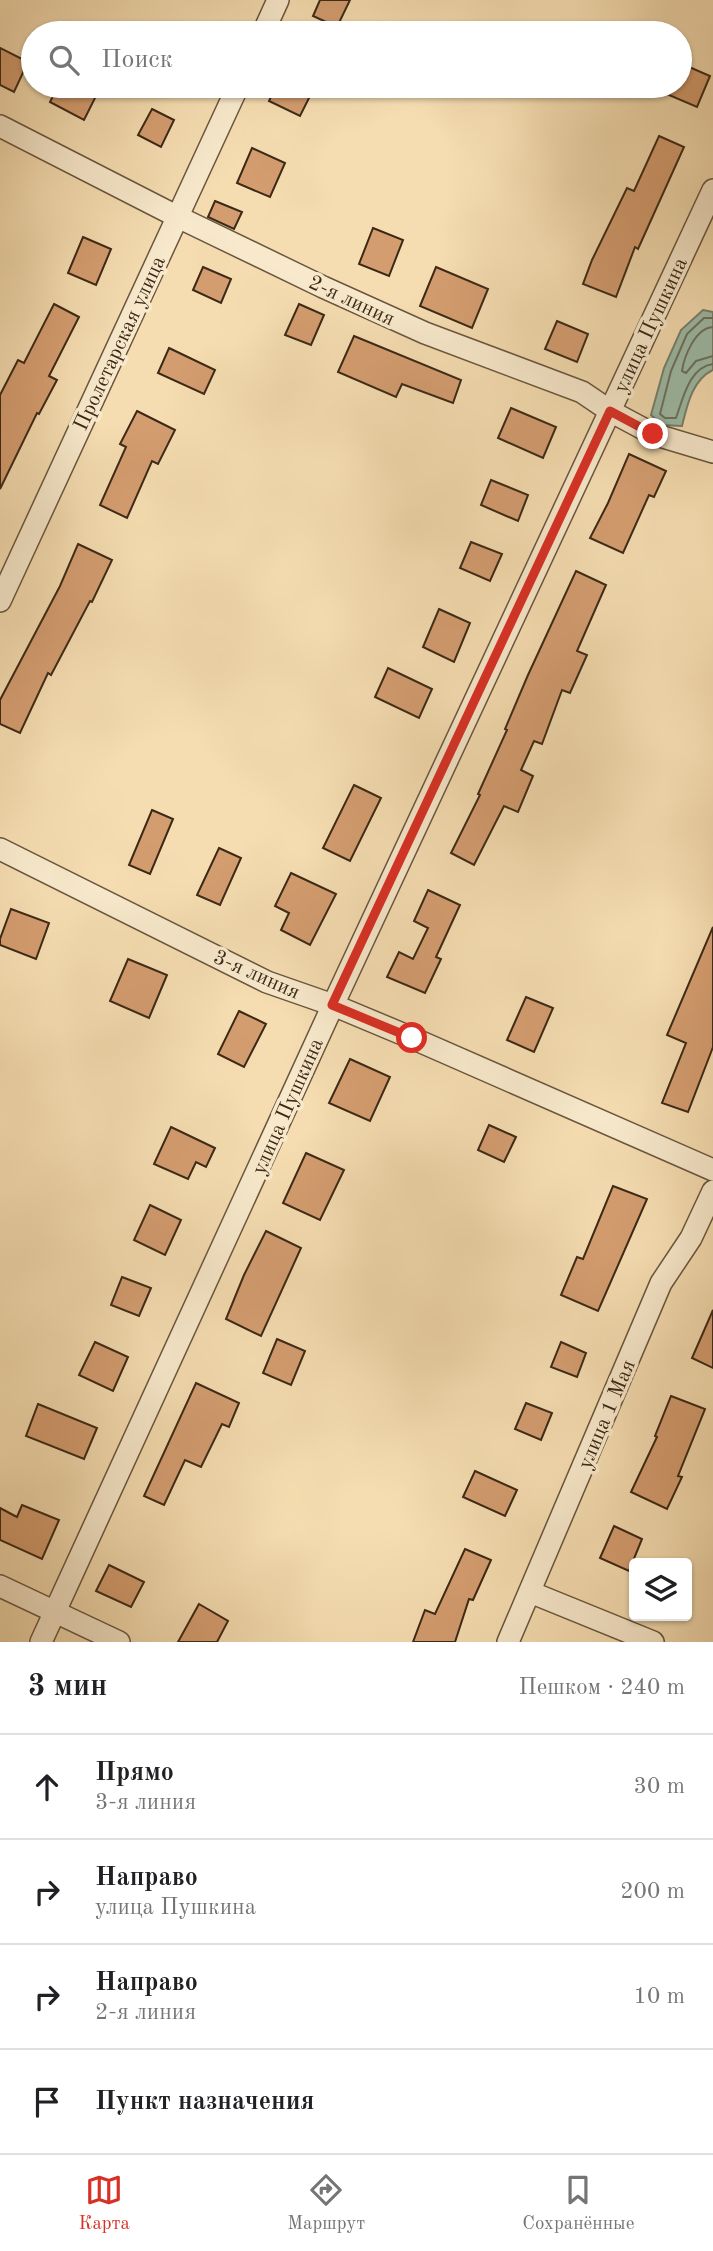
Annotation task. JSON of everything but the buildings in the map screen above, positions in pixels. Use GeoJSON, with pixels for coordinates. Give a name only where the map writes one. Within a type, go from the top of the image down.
{"type":"FeatureCollection","features":[{"type":"Feature","properties":{"kind":"street"},"geometry":{"type":"LineString","coordinates":[[268,21],[278,0]]}},
{"type":"Feature","properties":{"kind":"street","name":"Пролетарская улица"},"geometry":{"type":"LineString","coordinates":[[0,601],[233,98]]}},
{"type":"Feature","properties":{"kind":"street","name":"2-я линия"},"geometry":{"type":"LineString","coordinates":[[0,126],[178,217],[425,333],[582,392],[653,434],[713,452]]}},
{"type":"Feature","properties":{"kind":"street","name":"улица Пушкина"},"geometry":{"type":"LineString","coordinates":[[41,1642],[332,1005],[713,190]]}},
{"type":"Feature","properties":{"kind":"street","name":"3-я линия"},"geometry":{"type":"LineString","coordinates":[[0,849],[267,982],[332,1005],[713,1170]]}},
{"type":"Feature","properties":{"kind":"street","name":"улица 1 Мая"},"geometry":{"type":"LineString","coordinates":[[508,1642],[661,1283],[691,1238],[713,1191]]}},
{"type":"Feature","properties":{"kind":"street"},"geometry":{"type":"LineString","coordinates":[[0,1586],[119,1642]]}},
{"type":"Feature","properties":{"kind":"street"},"geometry":{"type":"LineString","coordinates":[[530,1592],[653,1642]]}},
{"type":"Feature","properties":{"kind":"water"},"geometry":{"type":"Polygon","coordinates":[[[703,310],[713,312],[713,370],[695,387],[682,426],[662,425],[651,415],[664,368],[681,330],[703,310]]]}},
{"type":"Feature","properties":{"kind":"route"},"geometry":{"type":"LineString","coordinates":[[412,1038],[332,1005],[610,411],[653,434]]}}]}
